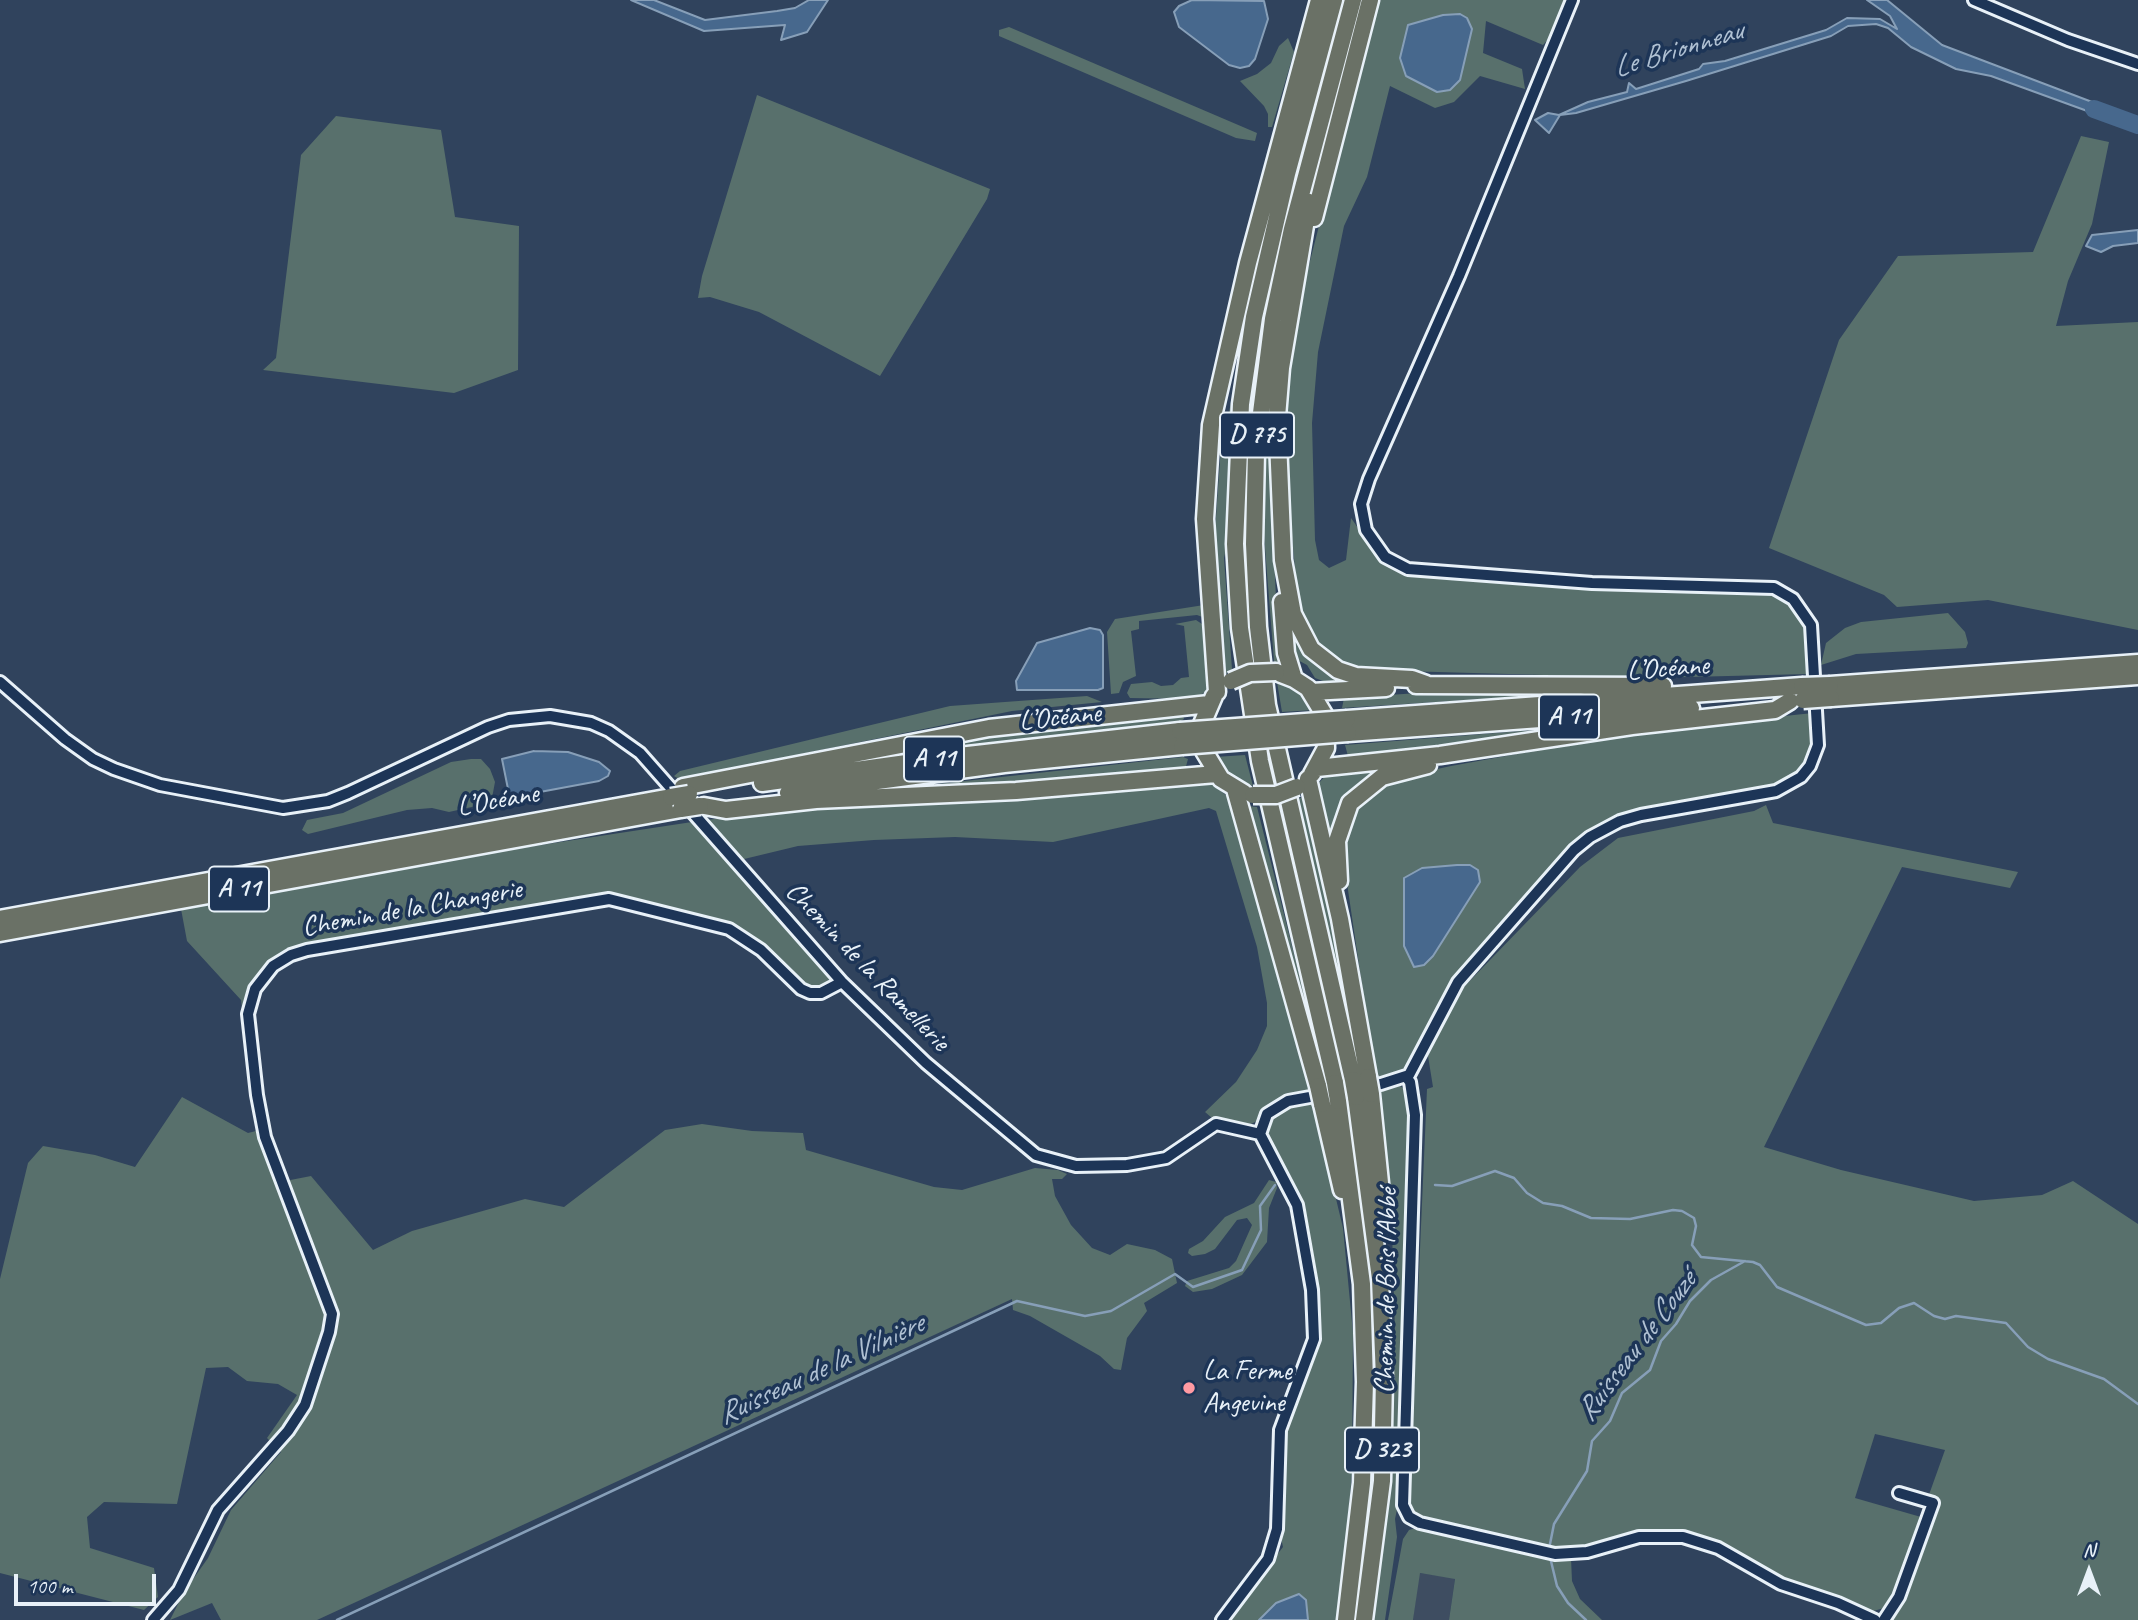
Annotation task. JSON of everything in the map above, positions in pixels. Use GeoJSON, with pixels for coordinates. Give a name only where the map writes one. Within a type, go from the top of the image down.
{"type":"FeatureCollection","features":[{"type":"Feature","properties":{"kind":"highway"},"geometry":{"type":"LineString","coordinates":[[1213,698],[1205,519],[1207,462],[1219,383],[1248,263],[1319,0]]}},
{"type":"Feature","properties":{"kind":"highway","name":"D 775"},"geometry":{"type":"LineString","coordinates":[[1260,761],[1240,628],[1235,544],[1241,404],[1262,278],[1334,0]]}},
{"type":"Feature","properties":{"kind":"highway","name":"D 775"},"geometry":{"type":"LineString","coordinates":[[1277,758],[1258,627],[1254,544],[1256,452],[1272,319],[1320,117],[1353,0]]}},
{"type":"Feature","properties":{"kind":"highway"},"geometry":{"type":"LineString","coordinates":[[1297,277],[1370,0]]}},
{"type":"Feature","properties":{"kind":"highway"},"geometry":{"type":"LineString","coordinates":[[1294,679],[1286,653],[1281,580],[1283,560],[1277,417],[1281,368],[1323,139],[1320,117]]}},
{"type":"Feature","properties":{"kind":"highway"},"geometry":{"type":"LineString","coordinates":[[1208,545],[1221,425],[1246,312],[1262,278]]}},
{"type":"Feature","properties":{"kind":"highway"},"geometry":{"type":"LineString","coordinates":[[1283,560],[1297,627],[1318,656],[1356,676],[1412,679],[1426,684]]}},
{"type":"Feature","properties":{"kind":"highway","name":"L’Océane"},"geometry":{"type":"LineString","coordinates":[[0,919],[894,764],[1348,726],[1798,696],[2138,663]]}},
{"type":"Feature","properties":{"kind":"highway"},"geometry":{"type":"LineString","coordinates":[[1360,1078],[1340,919],[1307,778],[1326,748],[1327,726],[1321,706],[1311,692],[1294,679],[1276,672],[1250,673],[1231,681],[1213,698],[1203,719],[1202,740],[1206,756],[1216,774],[1235,789],[1253,795],[1276,795],[1307,778],[1632,726],[1775,710],[1798,696]]}},
{"type":"Feature","properties":{"kind":"highway","name":"L’Océane"},"geometry":{"type":"LineString","coordinates":[[1830,692],[2138,676]]}},
{"type":"Feature","properties":{"kind":"highway"},"geometry":{"type":"LineString","coordinates":[[1311,692],[1426,684],[1604,687],[1741,683],[1758,689]]}},
{"type":"Feature","properties":{"kind":"highway","name":"L’Océane"},"geometry":{"type":"LineString","coordinates":[[1348,726],[1758,689],[1798,696]]}},
{"type":"Feature","properties":{"kind":"highway"},"geometry":{"type":"LineString","coordinates":[[688,800],[989,728],[1213,698]]}},
{"type":"Feature","properties":{"kind":"highway"},"geometry":{"type":"LineString","coordinates":[[1340,919],[1344,913],[1337,841],[1350,803],[1382,777],[1466,757],[1480,750]]}},
{"type":"Feature","properties":{"kind":"highway","name":"D 323"},"geometry":{"type":"LineString","coordinates":[[1277,758],[1363,1096],[1380,1279],[1384,1378],[1382,1481],[1364,1620]]}},
{"type":"Feature","properties":{"kind":"highway","name":"D 323"},"geometry":{"type":"LineString","coordinates":[[1260,761],[1327,1085],[1362,1284],[1365,1382],[1362,1483],[1346,1620]]}},
{"type":"Feature","properties":{"kind":"highway"},"geometry":{"type":"LineString","coordinates":[[688,800],[726,810],[817,800],[1016,791],[1216,774]]}},
{"type":"Feature","properties":{"kind":"highway"},"geometry":{"type":"LineString","coordinates":[[1235,789],[1327,1085]]}},
{"type":"Feature","properties":{"kind":"highway","name":"L’Océane"},"geometry":{"type":"LineString","coordinates":[[0,933],[688,800]]}},
{"type":"Feature","properties":{"kind":"street"},"geometry":{"type":"LineString","coordinates":[[1222,1620],[1268,1559],[1277,1530],[1280,1430],[1314,1339],[1312,1290],[1297,1205],[1260,1134],[1268,1114],[1289,1101],[1406,1077],[1414,1068],[1458,982],[1574,850],[1604,830],[1641,815],[1782,788],[1801,777],[1810,766],[1818,745],[1811,625],[1793,599],[1774,588],[1592,583],[1408,569],[1385,557],[1366,530],[1362,504],[1369,479],[1459,275],[1572,0]]}},
{"type":"Feature","properties":{"kind":"street"},"geometry":{"type":"LineString","coordinates":[[1975,0],[2068,40],[2138,64]]}},
{"type":"Feature","properties":{"kind":"street","name":"Chemin de la Ramellerie"},"geometry":{"type":"LineString","coordinates":[[0,682],[65,739],[93,759],[114,769],[160,785],[283,808],[328,801],[488,727],[509,720],[550,716],[591,723],[609,731],[640,753],[842,982],[926,1062],[1035,1155],[1076,1166],[1128,1166],[1166,1158],[1216,1124],[1260,1134]]}},
{"type":"Feature","properties":{"kind":"street","name":"Chemin de la Changerie"},"geometry":{"type":"LineString","coordinates":[[153,1620],[179,1590],[218,1510],[288,1432],[305,1405],[329,1332],[331,1314],[265,1137],[257,1095],[247,1014],[255,989],[273,966],[291,954],[307,950],[609,899],[729,929],[761,950],[801,989],[810,993],[821,993],[842,982]]}},
{"type":"Feature","properties":{"kind":"street","name":"Chemin de Bois l'Abbé"},"geometry":{"type":"LineString","coordinates":[[1406,1077],[1410,1082],[1415,1115],[1403,1505],[1409,1517],[1420,1523],[1555,1554],[1587,1552],[1639,1537],[1683,1536],[1718,1548],[1781,1584],[1839,1603],[1875,1620]]}},
{"type":"Feature","properties":{"kind":"street"},"geometry":{"type":"LineString","coordinates":[[1884,1620],[1899,1597],[1933,1503],[1899,1493]]}},
{"type":"Feature","properties":{"kind":"shaded area"},"geometry":{"type":"Polygon","coordinates":[[[1419,1573],[1455,1578],[1449,1620],[1413,1620],[1419,1573]]]}},
{"type":"Feature","properties":{"kind":"green space"},"geometry":{"type":"Polygon","coordinates":[[[1377,0],[1567,0],[1553,34],[1543,45],[1486,21],[1483,53],[1522,69],[1525,89],[1480,76],[1454,102],[1435,108],[1390,86],[1367,177],[1344,226],[1318,352],[1312,423],[1315,540],[1319,560],[1329,568],[1346,560],[1351,518],[1380,559],[1397,570],[1415,575],[1621,589],[1753,589],[1771,592],[1788,602],[1800,616],[1807,632],[1811,668],[1807,669],[1808,674],[1649,678],[1367,670],[1333,660],[1317,647],[1303,617],[1296,579],[1285,465],[1289,366],[1301,296],[1377,0]]]}},
{"type":"Feature","properties":{"kind":"green space"},"geometry":{"type":"Polygon","coordinates":[[[1009,27],[1257,133],[1255,141],[1236,138],[999,36],[999,30],[1009,27]]]}},
{"type":"Feature","properties":{"kind":"green space"},"geometry":{"type":"Polygon","coordinates":[[[1288,38],[1294,52],[1272,127],[1268,127],[1268,114],[1264,106],[1240,81],[1257,74],[1271,63],[1279,46],[1288,38]]]}},
{"type":"Feature","properties":{"kind":"green space"},"geometry":{"type":"Polygon","coordinates":[[[757,95],[990,189],[987,199],[880,376],[759,312],[710,297],[698,298],[702,276],[757,95]]]}},
{"type":"Feature","properties":{"kind":"green space"},"geometry":{"type":"Polygon","coordinates":[[[336,116],[441,130],[455,217],[519,226],[518,370],[454,393],[263,370],[276,358],[301,155],[336,116]]]}},
{"type":"Feature","properties":{"kind":"green space"},"geometry":{"type":"Polygon","coordinates":[[[2081,136],[2109,142],[2092,224],[2068,281],[2056,326],[2138,322],[2138,630],[1988,600],[1897,607],[1884,595],[1769,548],[1839,340],[1898,256],[2033,252],[2081,136]]]}},
{"type":"Feature","properties":{"kind":"green space"},"geometry":{"type":"Polygon","coordinates":[[[1235,386],[1227,498],[1227,545],[1224,558],[1232,669],[1226,674],[1216,578],[1215,531],[1221,446],[1235,386]]]}},
{"type":"Feature","properties":{"kind":"green space"},"geometry":{"type":"Polygon","coordinates":[[[1271,396],[1269,445],[1279,664],[1274,661],[1263,523],[1266,422],[1271,396]]]}},
{"type":"Feature","properties":{"kind":"green space"},"geometry":{"type":"Polygon","coordinates":[[[1204,605],[1205,618],[1197,615],[1139,621],[1139,629],[1131,631],[1136,676],[1123,682],[1119,693],[1111,694],[1107,632],[1115,619],[1204,605]]]}},
{"type":"Feature","properties":{"kind":"green space"},"geometry":{"type":"Polygon","coordinates":[[[1948,613],[1965,632],[1968,643],[1966,648],[1856,654],[1821,665],[1826,643],[1845,628],[1861,622],[1948,613]]]}},
{"type":"Feature","properties":{"kind":"green space"},"geometry":{"type":"Polygon","coordinates":[[[1196,620],[1205,626],[1207,690],[1201,695],[1184,699],[1130,698],[1127,693],[1131,684],[1152,682],[1161,686],[1173,685],[1181,678],[1189,677],[1184,626],[1175,624],[1196,620]]]}},
{"type":"Feature","properties":{"kind":"green space"},"geometry":{"type":"Polygon","coordinates":[[[1290,628],[1355,683],[1331,684],[1315,678],[1307,665],[1294,658],[1290,628]]]}},
{"type":"Feature","properties":{"kind":"green space"},"geometry":{"type":"Polygon","coordinates":[[[1277,682],[1300,693],[1314,710],[1282,712],[1277,682]]]}},
{"type":"Feature","properties":{"kind":"green space"},"geometry":{"type":"Polygon","coordinates":[[[1478,689],[1595,692],[1342,708],[1344,698],[1478,689]]]}},
{"type":"Feature","properties":{"kind":"green space"},"geometry":{"type":"Polygon","coordinates":[[[1087,696],[1102,702],[1012,711],[679,779],[674,776],[680,771],[950,706],[1087,696]]]}},
{"type":"Feature","properties":{"kind":"green space"},"geometry":{"type":"Polygon","coordinates":[[[1182,712],[1184,719],[1179,722],[865,759],[953,739],[1182,712]]]}},
{"type":"Feature","properties":{"kind":"green space"},"geometry":{"type":"Polygon","coordinates":[[[1813,713],[1815,731],[1812,748],[1798,772],[1780,784],[1624,814],[1590,831],[1458,975],[1444,995],[1411,1063],[1393,1077],[1376,1081],[1342,849],[1358,803],[1375,788],[1405,776],[1451,766],[1642,731],[1813,713]]]}},
{"type":"Feature","properties":{"kind":"green space"},"geometry":{"type":"Polygon","coordinates":[[[1596,725],[1387,755],[1348,756],[1345,745],[1596,725]]]}},
{"type":"Feature","properties":{"kind":"green space"},"geometry":{"type":"Polygon","coordinates":[[[1245,755],[1253,786],[1230,776],[1215,757],[1245,755]]]}},
{"type":"Feature","properties":{"kind":"green space"},"geometry":{"type":"Polygon","coordinates":[[[1183,757],[1188,759],[1185,770],[865,792],[1183,757]]]}},
{"type":"Feature","properties":{"kind":"green space"},"geometry":{"type":"Polygon","coordinates":[[[481,759],[490,769],[495,782],[492,798],[476,806],[449,812],[432,808],[407,810],[308,834],[302,830],[307,820],[343,813],[451,762],[481,759]]]}},
{"type":"Feature","properties":{"kind":"green space"},"geometry":{"type":"Polygon","coordinates":[[[1350,768],[1382,772],[1328,843],[1317,785],[1328,773],[1350,768]]]}},
{"type":"Feature","properties":{"kind":"green space"},"geometry":{"type":"Polygon","coordinates":[[[1208,780],[1234,802],[1302,1044],[1312,1094],[1287,1093],[1268,1106],[1257,1121],[1247,1126],[1212,1118],[1205,1112],[1236,1082],[1257,1050],[1267,1026],[1267,1003],[1257,947],[1216,811],[1209,808],[1053,842],[955,837],[874,840],[798,846],[740,860],[706,820],[803,808],[1208,780]]]}},
{"type":"Feature","properties":{"kind":"green space"},"geometry":{"type":"Polygon","coordinates":[[[1305,796],[1341,942],[1360,1078],[1298,799],[1305,796]]]}},
{"type":"Feature","properties":{"kind":"green space"},"geometry":{"type":"Polygon","coordinates":[[[1766,805],[1773,823],[2018,872],[2010,888],[1902,867],[1764,1147],[1841,1170],[1974,1201],[2042,1195],[2073,1181],[2138,1224],[2138,1620],[1891,1620],[1884,1608],[1870,1612],[1776,1577],[1696,1536],[1671,1531],[1643,1533],[1570,1551],[1545,1549],[1418,1518],[1409,1501],[1427,1089],[1433,1087],[1428,1056],[1459,992],[1580,867],[1618,838],[1754,811],[1766,805]],[[1875,1434],[1855,1498],[1921,1517],[1945,1450],[1875,1434]]]}},
{"type":"Feature","properties":{"kind":"green space"},"geometry":{"type":"Polygon","coordinates":[[[1248,806],[1257,807],[1327,1085],[1322,1086],[1248,806]]]}},
{"type":"Feature","properties":{"kind":"green space"},"geometry":{"type":"Polygon","coordinates":[[[692,822],[698,824],[830,976],[827,985],[811,986],[799,979],[753,936],[727,923],[612,896],[276,959],[249,994],[242,1009],[241,1000],[187,941],[181,909],[521,848],[692,822]]]}},
{"type":"Feature","properties":{"kind":"green space"},"geometry":{"type":"Polygon","coordinates":[[[1399,1085],[1407,1091],[1411,1109],[1400,1495],[1395,1519],[1397,1537],[1385,1620],[1374,1620],[1388,1492],[1395,1333],[1392,1230],[1378,1088],[1399,1085]]]}},
{"type":"Feature","properties":{"kind":"green space"},"geometry":{"type":"Polygon","coordinates":[[[182,1097],[248,1133],[256,1131],[275,1183],[311,1176],[373,1250],[412,1231],[525,1199],[564,1207],[665,1130],[702,1124],[752,1131],[803,1133],[806,1150],[934,1187],[962,1190],[1035,1168],[1058,1170],[1067,1174],[1062,1179],[1052,1179],[1055,1196],[1071,1225],[1092,1248],[1110,1255],[1127,1244],[1155,1250],[1172,1259],[1177,1283],[1144,1303],[1147,1311],[1127,1338],[1121,1370],[1114,1369],[1100,1356],[1030,1316],[1013,1310],[1012,1299],[317,1620],[221,1620],[212,1603],[170,1620],[184,1592],[208,1558],[231,1510],[281,1452],[267,1438],[297,1395],[278,1384],[247,1381],[228,1367],[206,1368],[177,1504],[104,1502],[87,1517],[90,1548],[154,1568],[158,1597],[144,1610],[0,1573],[0,1279],[28,1163],[43,1146],[95,1155],[135,1167],[182,1097]]]}},
{"type":"Feature","properties":{"kind":"green space"},"geometry":{"type":"Polygon","coordinates":[[[1313,1103],[1343,1228],[1353,1333],[1352,1473],[1342,1591],[1337,1620],[1227,1620],[1283,1547],[1280,1533],[1282,1442],[1290,1410],[1319,1340],[1306,1218],[1270,1143],[1268,1132],[1273,1115],[1284,1107],[1313,1103]]]}},
{"type":"Feature","properties":{"kind":"green space"},"geometry":{"type":"Polygon","coordinates":[[[1269,1180],[1276,1182],[1277,1188],[1269,1208],[1267,1242],[1242,1275],[1212,1289],[1193,1292],[1185,1286],[1187,1281],[1229,1268],[1236,1261],[1252,1225],[1247,1218],[1237,1220],[1215,1249],[1205,1254],[1192,1256],[1188,1253],[1189,1249],[1203,1241],[1225,1217],[1254,1203],[1269,1180]]]}},
{"type":"Feature","properties":{"kind":"green space"},"geometry":{"type":"Polygon","coordinates":[[[1419,1527],[1535,1555],[1571,1558],[1572,1581],[1580,1599],[1602,1620],[1449,1620],[1455,1579],[1420,1573],[1413,1620],[1388,1620],[1403,1539],[1409,1530],[1419,1527]]]}},
{"type":"Feature","properties":{"kind":"water"},"geometry":{"type":"Polygon","coordinates":[[[631,0],[654,0],[705,20],[795,8],[809,0],[828,0],[807,32],[781,40],[785,25],[704,31],[631,0]]]}},
{"type":"Feature","properties":{"kind":"water"},"geometry":{"type":"Polygon","coordinates":[[[1192,0],[1264,1],[1268,19],[1255,59],[1249,66],[1240,68],[1229,65],[1179,27],[1174,12],[1179,6],[1192,0]]]}},
{"type":"Feature","properties":{"kind":"water"},"geometry":{"type":"Polygon","coordinates":[[[1867,0],[1887,0],[1942,45],[2100,105],[2115,112],[2112,120],[1991,76],[1956,69],[1911,47],[1888,28],[1876,24],[1848,26],[1831,36],[1686,81],[1576,113],[1560,115],[1549,133],[1535,120],[1548,113],[1559,115],[1588,102],[1627,92],[1629,83],[1636,89],[1699,69],[1703,64],[1725,61],[1826,30],[1847,18],[1880,19],[1897,29],[1890,16],[1867,0]]]}},
{"type":"Feature","properties":{"kind":"water"},"geometry":{"type":"Polygon","coordinates":[[[1460,14],[1467,18],[1472,29],[1460,80],[1450,90],[1437,92],[1406,76],[1400,58],[1408,25],[1443,15],[1460,14]]]}},
{"type":"Feature","properties":{"kind":"water"},"geometry":{"type":"Polygon","coordinates":[[[2138,230],[2138,243],[2113,246],[2101,252],[2086,246],[2092,235],[2138,230]]]}},
{"type":"Feature","properties":{"kind":"water"},"geometry":{"type":"Polygon","coordinates":[[[1090,628],[1100,630],[1103,635],[1103,688],[1017,690],[1016,681],[1037,643],[1090,628]]]}},
{"type":"Feature","properties":{"kind":"water"},"geometry":{"type":"Polygon","coordinates":[[[534,751],[568,752],[599,762],[610,771],[608,776],[599,781],[513,797],[509,794],[502,759],[534,751]]]}},
{"type":"Feature","properties":{"kind":"water"},"geometry":{"type":"Polygon","coordinates":[[[1470,865],[1478,870],[1480,882],[1433,956],[1424,965],[1414,967],[1404,946],[1404,878],[1422,868],[1470,865]]]}},
{"type":"Feature","properties":{"kind":"water"},"geometry":{"type":"Polygon","coordinates":[[[1299,1594],[1306,1600],[1308,1620],[1259,1620],[1276,1603],[1299,1594]]]}},
{"type":"Feature","properties":{"kind":"waterway","name":"Le Brionneau"},"geometry":{"type":"LineString","coordinates":[[2094,109],[2138,125]]}},
{"type":"Feature","properties":{"kind":"waterway","name":"Ruisseau de la Vilnière"},"geometry":{"type":"LineString","coordinates":[[1435,1185],[1452,1186],[1495,1171],[1514,1178],[1527,1193],[1543,1203],[1562,1206],[1591,1218],[1630,1219],[1673,1210],[1682,1211],[1694,1218],[1696,1226],[1692,1245],[1701,1257],[1753,1262],[1760,1265],[1777,1287],[1866,1325],[1881,1323],[1899,1308],[1914,1303],[1934,1316],[1945,1319],[1956,1316],[2006,1323],[2028,1347],[2048,1359],[2104,1379],[2138,1404]]}},
{"type":"Feature","properties":{"kind":"waterway","name":"Ruisseau de la Vilnière"},"geometry":{"type":"LineString","coordinates":[[337,1620],[1017,1301],[1085,1316],[1111,1311],[1175,1274],[1193,1287],[1242,1270],[1261,1230],[1260,1206],[1275,1185]]}},
{"type":"Feature","properties":{"kind":"waterway","name":"Ruisseau de Couzé"},"geometry":{"type":"LineString","coordinates":[[1549,1549],[1554,1524],[1587,1471],[1592,1441],[1610,1421],[1622,1393],[1650,1370],[1661,1341],[1676,1324],[1690,1301],[1711,1280],[1745,1261]]}},
{"type":"Feature","properties":{"kind":"waterway","name":"Ruisseau de Couzé"},"geometry":{"type":"LineString","coordinates":[[1550,1557],[1557,1586],[1568,1603],[1586,1620]]}},
{"type":"Feature","properties":{"kind":"place","name":"La Ferme Angevine"},"geometry":{"type":"Point","coordinates":[1189,1388]}}]}
